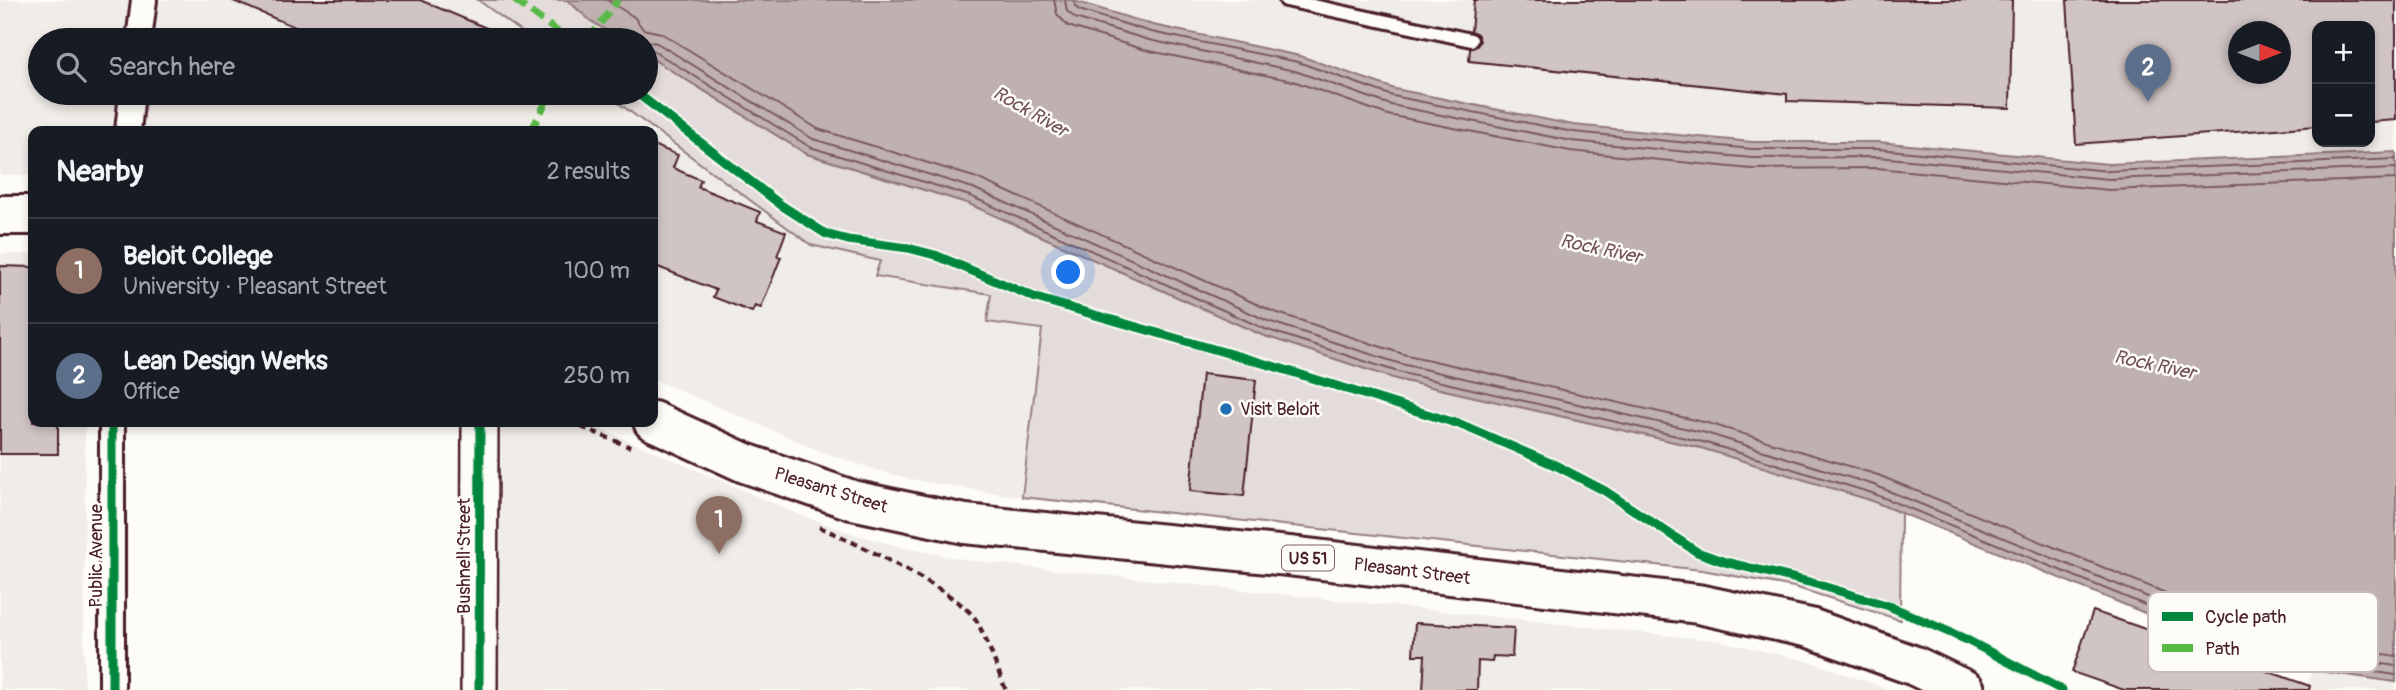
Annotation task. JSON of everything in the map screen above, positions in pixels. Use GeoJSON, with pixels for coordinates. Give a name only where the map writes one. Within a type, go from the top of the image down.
{"type":"FeatureCollection","features":[{"type":"Feature","properties":{"kind":"main road"},"geometry":{"type":"LineString","coordinates":[[0,215],[28,215]]}},
{"type":"Feature","properties":{"kind":"main road","name":"Pleasant Street"},"geometry":{"type":"LineString","coordinates":[[642,434],[745,463],[852,500],[956,522],[1289,556],[1698,604],[1810,628],[1915,666],[1965,690]]}},
{"type":"Feature","properties":{"kind":"street"},"geometry":{"type":"LineString","coordinates":[[140,28],[144,0]]}},
{"type":"Feature","properties":{"kind":"street"},"geometry":{"type":"LineString","coordinates":[[129,126],[131,105]]}},
{"type":"Feature","properties":{"kind":"street","name":"Public Avenue"},"geometry":{"type":"LineString","coordinates":[[112,427],[112,690]]}},
{"type":"Feature","properties":{"kind":"street","name":"Bushnell Street"},"geometry":{"type":"LineString","coordinates":[[479,690],[480,427]]}},
{"type":"Feature","properties":{"kind":"lane"},"geometry":{"type":"LineString","coordinates":[[1286,0],[1471,40]]}},
{"type":"Feature","properties":{"kind":"path"},"geometry":{"type":"LineString","coordinates":[[600,427],[642,434]]}},
{"type":"Feature","properties":{"kind":"path"},"geometry":{"type":"LineString","coordinates":[[807,522],[857,543],[944,593],[975,618],[1006,690]]}},
{"type":"Feature","properties":{"kind":"shaded area"},"geometry":{"type":"Polygon","coordinates":[[[0,0],[478,0],[516,28],[28,28],[28,105],[621,105],[650,126],[28,126],[28,175],[0,175],[0,0]]]}},
{"type":"Feature","properties":{"kind":"shaded area"},"geometry":{"type":"Polygon","coordinates":[[[478,0],[567,0],[602,28],[516,28],[478,0]]]}},
{"type":"Feature","properties":{"kind":"shaded area"},"geometry":{"type":"Polygon","coordinates":[[[1071,0],[2396,0],[2396,175],[2075,171],[2073,160],[1878,142],[1752,142],[1573,125],[1395,89],[1300,56],[1153,25],[1071,0]]]}},
{"type":"Feature","properties":{"kind":"shaded area"},"geometry":{"type":"Polygon","coordinates":[[[658,62],[807,154],[967,203],[1262,335],[1396,379],[1702,448],[1870,500],[1901,513],[1900,620],[1794,587],[1702,570],[1022,497],[1042,329],[987,322],[991,294],[875,276],[880,261],[811,245],[658,132],[658,126],[650,126],[621,105],[658,105],[658,62]]]}},
{"type":"Feature","properties":{"kind":"shaded area"},"geometry":{"type":"Polygon","coordinates":[[[658,132],[811,245],[880,261],[876,276],[991,294],[1042,329],[1022,497],[925,482],[886,473],[825,453],[658,381],[658,132]]]}},
{"type":"Feature","properties":{"kind":"shaded area"},"geometry":{"type":"Polygon","coordinates":[[[0,254],[28,254],[28,427],[85,427],[84,690],[0,690],[0,254]]]}},
{"type":"Feature","properties":{"kind":"shaded area"},"geometry":{"type":"Polygon","coordinates":[[[501,427],[597,427],[797,514],[905,548],[972,561],[1720,641],[1811,662],[1890,690],[500,690],[501,427]]]}},
{"type":"Feature","properties":{"kind":"shaded area"},"geometry":{"type":"Polygon","coordinates":[[[2311,672],[2396,682],[2396,690],[2306,690],[2311,672]]]}},
{"type":"Feature","properties":{"kind":"water","name":"Rock River"},"geometry":{"type":"Polygon","coordinates":[[[567,0],[1071,0],[1153,25],[1300,56],[1395,89],[1573,125],[1752,142],[1878,142],[2109,164],[2396,152],[2396,682],[2326,672],[2378,672],[2378,592],[2148,592],[2148,614],[1870,500],[1701,448],[1396,379],[1262,335],[967,203],[807,154],[658,62],[658,28],[602,28],[567,0]]]}},
{"type":"Feature","properties":{"kind":"building"},"geometry":{"type":"Polygon","coordinates":[[[231,0],[420,0],[486,28],[298,28],[231,0]]]}},
{"type":"Feature","properties":{"kind":"building"},"geometry":{"type":"Polygon","coordinates":[[[1474,0],[2012,0],[2010,108],[1787,101],[1787,94],[1469,61],[1470,49],[1480,41],[1477,34],[1471,31],[1474,0]]]}},
{"type":"Feature","properties":{"kind":"building"},"geometry":{"type":"Polygon","coordinates":[[[2067,0],[2396,0],[2396,120],[2375,122],[2375,21],[2312,21],[2312,126],[2076,144],[2067,0]]]}},
{"type":"Feature","properties":{"kind":"building"},"geometry":{"type":"Polygon","coordinates":[[[658,147],[678,155],[673,168],[701,180],[698,187],[760,212],[757,221],[786,232],[777,256],[781,257],[761,308],[755,306],[752,312],[713,297],[716,290],[658,267],[658,147]]]}},
{"type":"Feature","properties":{"kind":"building"},"geometry":{"type":"Polygon","coordinates":[[[0,266],[28,267],[28,427],[58,427],[58,454],[0,454],[0,266]]]}},
{"type":"Feature","properties":{"kind":"building"},"geometry":{"type":"Polygon","coordinates":[[[1202,374],[1256,380],[1244,496],[1190,491],[1202,374]]]}},
{"type":"Feature","properties":{"kind":"building"},"geometry":{"type":"Polygon","coordinates":[[[2093,611],[2148,630],[2148,672],[2269,672],[2310,686],[2309,690],[2124,690],[2072,672],[2093,611]]]}},
{"type":"Feature","properties":{"kind":"building"},"geometry":{"type":"Polygon","coordinates":[[[1415,623],[1514,628],[1512,657],[1493,656],[1492,662],[1478,661],[1477,690],[1423,690],[1425,655],[1413,655],[1415,623]]]}},
{"type":"Feature","properties":{"kind":"marked path"},"geometry":{"type":"LineString","coordinates":[[514,0],[552,28]]}},
{"type":"Feature","properties":{"kind":"marked path"},"geometry":{"type":"LineString","coordinates":[[597,28],[618,0]]}},
{"type":"Feature","properties":{"kind":"marked path"},"geometry":{"type":"LineString","coordinates":[[534,126],[544,105]]}},
{"type":"Feature","properties":{"kind":"cycle path"},"geometry":{"type":"LineString","coordinates":[[652,105],[781,205],[826,234],[935,255],[1036,298],[1276,367],[1462,425],[1557,466],[1605,491],[1697,552],[1889,606],[1965,639],[2062,690]]}},
{"type":"Feature","properties":{"kind":"cycle path"},"geometry":{"type":"LineString","coordinates":[[112,427],[112,690]]}},
{"type":"Feature","properties":{"kind":"cycle path"},"geometry":{"type":"LineString","coordinates":[[479,690],[480,427]]}},
{"type":"Feature","properties":{"kind":"place","name":"Lean Design Werks"},"geometry":{"type":"Point","coordinates":[2148,102]}},
{"type":"Feature","properties":{"kind":"place","name":"Visit Beloit"},"geometry":{"type":"Point","coordinates":[1226,409]}},
{"type":"Feature","properties":{"kind":"place","name":"Beloit College"},"geometry":{"type":"Point","coordinates":[719,554]}}]}
